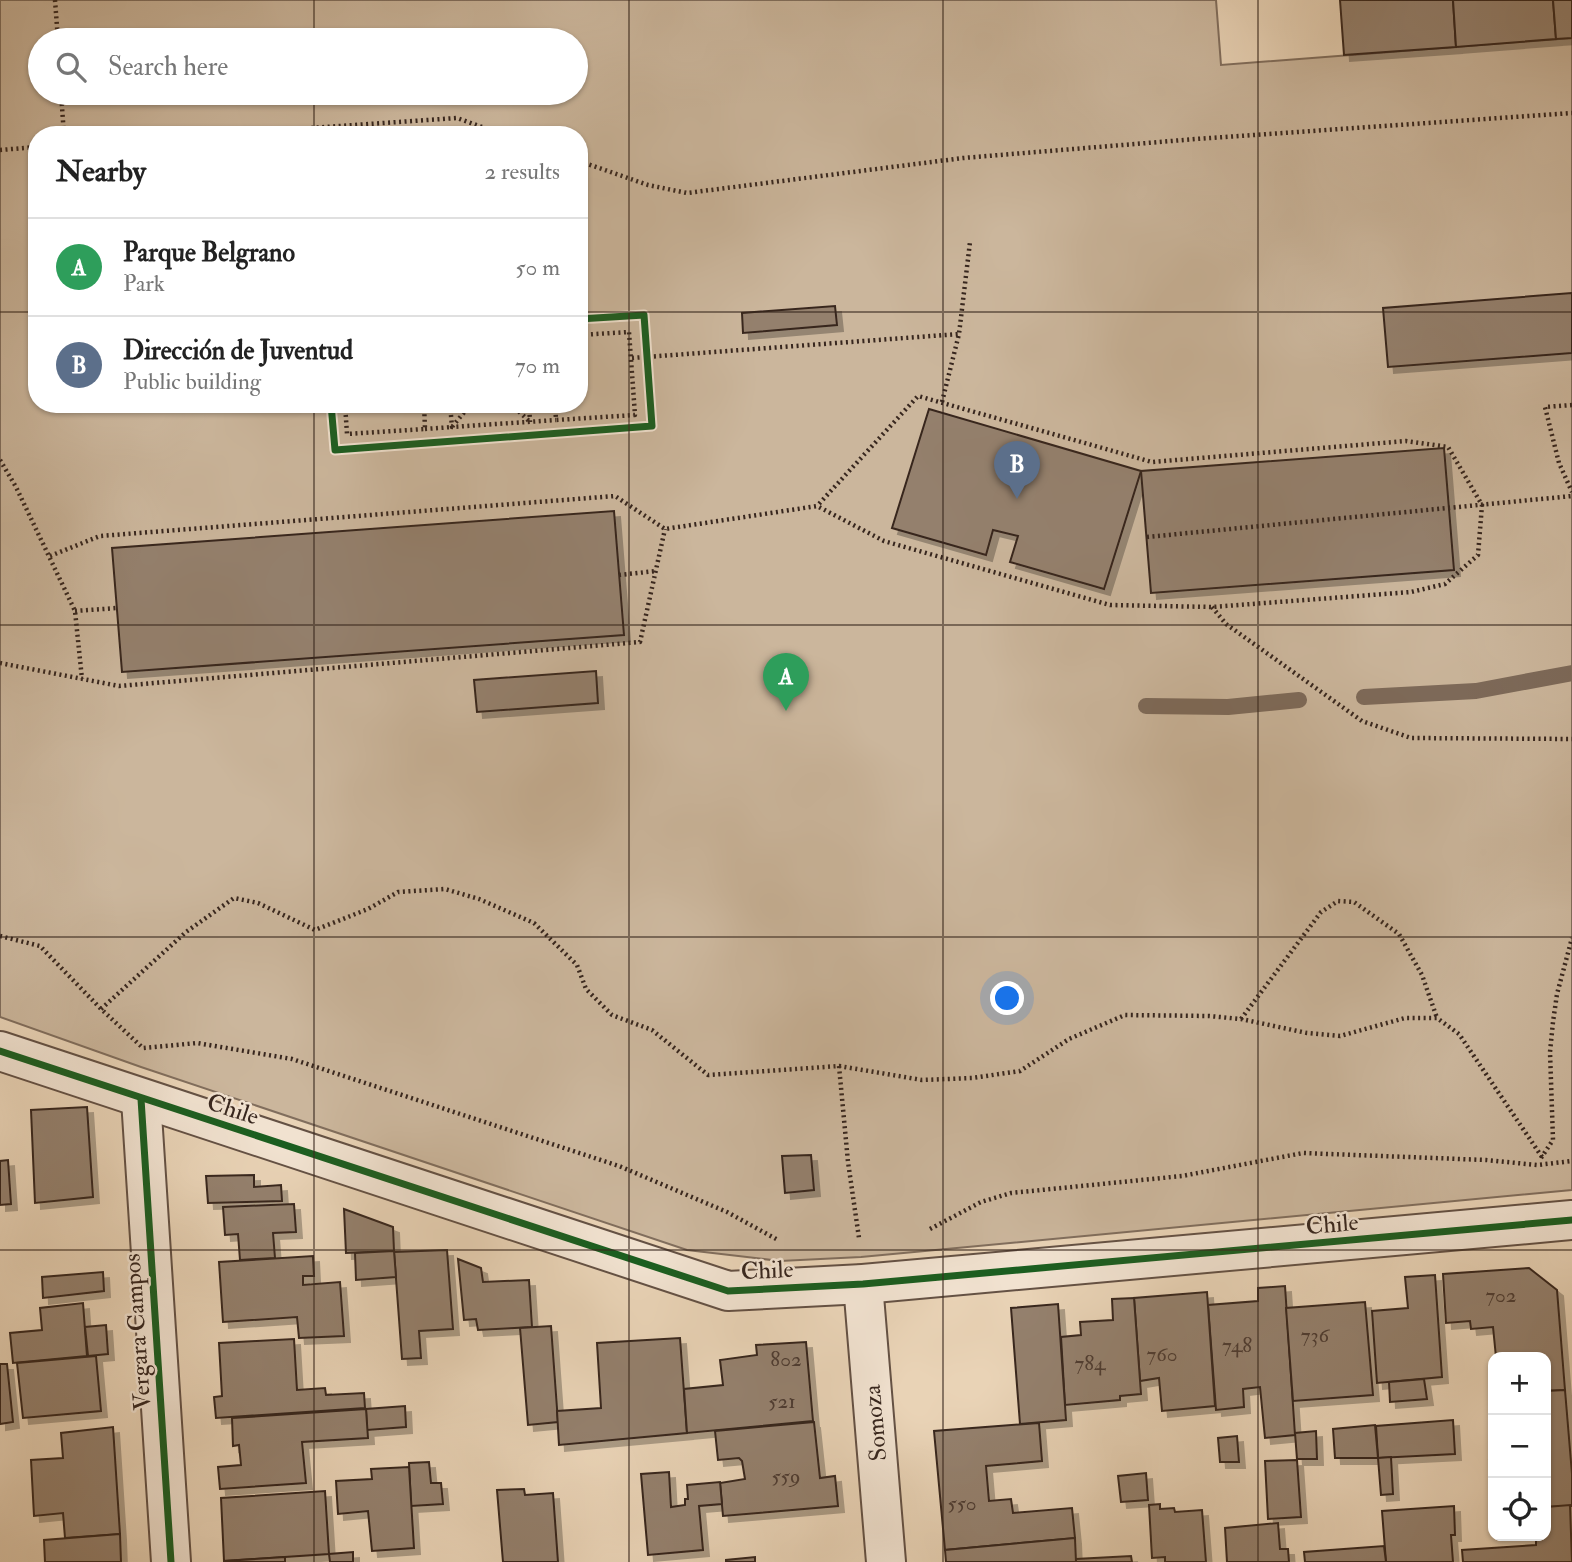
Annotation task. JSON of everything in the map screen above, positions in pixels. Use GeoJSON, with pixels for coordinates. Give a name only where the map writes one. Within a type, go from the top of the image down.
{"type":"FeatureCollection","features":[{"type":"Feature","properties":{"kind":"street","name":"Chile"},"geometry":{"type":"LineString","coordinates":[[0,1051],[728,1291],[863,1284],[1572,1220]]}},
{"type":"Feature","properties":{"kind":"street","name":"Vergara Campos"},"geometry":{"type":"LineString","coordinates":[[141,1099],[171,1562]]}},
{"type":"Feature","properties":{"kind":"street","name":"Somoza"},"geometry":{"type":"LineString","coordinates":[[863,1284],[886,1562]]}},
{"type":"Feature","properties":{"kind":"path"},"geometry":{"type":"LineString","coordinates":[[55,0],[57,28]]}},
{"type":"Feature","properties":{"kind":"path"},"geometry":{"type":"LineString","coordinates":[[62,105],[63,126]]}},
{"type":"Feature","properties":{"kind":"path"},"geometry":{"type":"LineString","coordinates":[[588,164],[648,185],[687,193],[963,158],[1572,113]]}},
{"type":"Feature","properties":{"kind":"path"},"geometry":{"type":"LineString","coordinates":[[339,126],[457,118],[480,126]]}},
{"type":"Feature","properties":{"kind":"path"},"geometry":{"type":"LineString","coordinates":[[0,150],[28,148]]}},
{"type":"Feature","properties":{"kind":"path"},"geometry":{"type":"LineString","coordinates":[[942,401],[959,334],[970,242]]}},
{"type":"Feature","properties":{"kind":"path"},"geometry":{"type":"LineString","coordinates":[[346,413],[347,434],[530,422],[542,417],[556,420],[635,415],[629,332],[588,334]]}},
{"type":"Feature","properties":{"kind":"path"},"geometry":{"type":"LineString","coordinates":[[632,358],[959,334]]}},
{"type":"Feature","properties":{"kind":"path"},"geometry":{"type":"LineString","coordinates":[[646,347],[648,371]]}},
{"type":"Feature","properties":{"kind":"path"},"geometry":{"type":"LineString","coordinates":[[50,556],[100,536],[615,496],[665,529],[817,506],[884,541],[1110,605],[1212,607],[1411,592],[1445,584],[1478,555],[1482,505],[1448,447],[1406,441],[1152,462],[918,396],[817,506]]}},
{"type":"Feature","properties":{"kind":"path"},"geometry":{"type":"LineString","coordinates":[[1147,537],[1572,494],[1559,463],[1545,407],[1572,405]]}},
{"type":"Feature","properties":{"kind":"path"},"geometry":{"type":"LineString","coordinates":[[424,413],[425,429]]}},
{"type":"Feature","properties":{"kind":"path"},"geometry":{"type":"LineString","coordinates":[[451,413],[452,427]]}},
{"type":"Feature","properties":{"kind":"path"},"geometry":{"type":"LineString","coordinates":[[452,427],[464,413]]}},
{"type":"Feature","properties":{"kind":"path"},"geometry":{"type":"LineString","coordinates":[[520,413],[530,422]]}},
{"type":"Feature","properties":{"kind":"path"},"geometry":{"type":"LineString","coordinates":[[530,413],[530,422]]}},
{"type":"Feature","properties":{"kind":"path"},"geometry":{"type":"LineString","coordinates":[[556,413],[556,420]]}},
{"type":"Feature","properties":{"kind":"path"},"geometry":{"type":"LineString","coordinates":[[438,416],[440,442]]}},
{"type":"Feature","properties":{"kind":"path"},"geometry":{"type":"LineString","coordinates":[[542,417],[543,433]]}},
{"type":"Feature","properties":{"kind":"path"},"geometry":{"type":"LineString","coordinates":[[0,460],[16,487],[75,611],[82,680]]}},
{"type":"Feature","properties":{"kind":"path"},"geometry":{"type":"LineString","coordinates":[[0,663],[119,686],[640,642],[665,529]]}},
{"type":"Feature","properties":{"kind":"path"},"geometry":{"type":"LineString","coordinates":[[619,575],[656,571]]}},
{"type":"Feature","properties":{"kind":"path"},"geometry":{"type":"LineString","coordinates":[[1212,607],[1226,624],[1362,721],[1411,738],[1572,739]]}},
{"type":"Feature","properties":{"kind":"path"},"geometry":{"type":"LineString","coordinates":[[75,611],[117,608]]}},
{"type":"Feature","properties":{"kind":"path"},"geometry":{"type":"LineString","coordinates":[[101,1009],[186,932],[234,898],[258,903],[315,930],[368,909],[398,892],[445,889],[479,899],[534,923],[577,965],[586,989],[612,1015],[652,1030],[708,1075],[839,1066],[922,1080],[972,1078],[1020,1071],[1069,1039],[1125,1015],[1241,1019],[1307,1033],[1340,1036],[1405,1018],[1437,1018],[1460,1034],[1542,1157]]}},
{"type":"Feature","properties":{"kind":"path"},"geometry":{"type":"LineString","coordinates":[[1241,1019],[1321,912],[1338,901],[1354,902],[1399,934],[1422,975],[1437,1018]]}},
{"type":"Feature","properties":{"kind":"path"},"geometry":{"type":"LineString","coordinates":[[0,936],[40,947],[143,1048],[197,1043],[292,1059],[619,1166],[727,1212],[787,1245]]}},
{"type":"Feature","properties":{"kind":"path"},"geometry":{"type":"LineString","coordinates":[[1536,1165],[1553,1140],[1550,1052],[1556,994],[1572,938]]}},
{"type":"Feature","properties":{"kind":"path"},"geometry":{"type":"LineString","coordinates":[[839,1066],[860,1245]]}},
{"type":"Feature","properties":{"kind":"path"},"geometry":{"type":"LineString","coordinates":[[922,1234],[981,1202],[1011,1193],[1182,1175],[1303,1153],[1486,1160],[1536,1165],[1572,1161]]}},
{"type":"Feature","properties":{"kind":"shaded area"},"geometry":{"type":"Polygon","coordinates":[[[0,0],[1216,0],[1221,65],[1572,38],[1572,1190],[861,1257],[780,1261],[687,1250],[0,1017],[0,0]]]}},
{"type":"Feature","properties":{"kind":"building"},"geometry":{"type":"Polygon","coordinates":[[[1340,0],[1453,0],[1456,47],[1344,55],[1340,0]]]}},
{"type":"Feature","properties":{"kind":"building"},"geometry":{"type":"Polygon","coordinates":[[[1453,0],[1553,0],[1556,39],[1456,47],[1453,0]]]}},
{"type":"Feature","properties":{"kind":"building"},"geometry":{"type":"Polygon","coordinates":[[[1553,0],[1572,0],[1572,38],[1556,39],[1553,0]]]}},
{"type":"Feature","properties":{"kind":"building"},"geometry":{"type":"Polygon","coordinates":[[[1572,293],[1572,353],[1388,367],[1383,308],[1572,293]]]}},
{"type":"Feature","properties":{"kind":"building"},"geometry":{"type":"Polygon","coordinates":[[[835,306],[837,325],[743,333],[742,313],[835,306]]]}},
{"type":"Feature","properties":{"kind":"building"},"geometry":{"type":"Polygon","coordinates":[[[929,409],[1141,471],[1104,589],[1010,562],[1018,536],[993,530],[986,555],[892,528],[929,409]]]}},
{"type":"Feature","properties":{"kind":"building"},"geometry":{"type":"Polygon","coordinates":[[[1444,448],[1454,570],[1151,593],[1141,471],[1444,448]]]}},
{"type":"Feature","properties":{"kind":"building"},"geometry":{"type":"Polygon","coordinates":[[[614,511],[624,635],[122,672],[112,548],[614,511]]]}},
{"type":"Feature","properties":{"kind":"building"},"geometry":{"type":"Polygon","coordinates":[[[596,671],[598,703],[477,712],[474,680],[596,671]]]}},
{"type":"Feature","properties":{"kind":"building"},"geometry":{"type":"Polygon","coordinates":[[[87,1107],[93,1197],[35,1203],[31,1110],[87,1107]]]}},
{"type":"Feature","properties":{"kind":"building"},"geometry":{"type":"Polygon","coordinates":[[[811,1155],[814,1190],[785,1193],[782,1156],[811,1155]]]}},
{"type":"Feature","properties":{"kind":"building"},"geometry":{"type":"Polygon","coordinates":[[[8,1160],[11,1204],[0,1205],[0,1161],[8,1160]]]}},
{"type":"Feature","properties":{"kind":"building"},"geometry":{"type":"Polygon","coordinates":[[[254,1175],[254,1187],[281,1185],[282,1201],[208,1203],[206,1176],[254,1175]]]}},
{"type":"Feature","properties":{"kind":"building"},"geometry":{"type":"Polygon","coordinates":[[[294,1204],[296,1232],[273,1233],[275,1258],[240,1260],[238,1234],[225,1235],[223,1207],[294,1204]]]}},
{"type":"Feature","properties":{"kind":"building"},"geometry":{"type":"Polygon","coordinates":[[[344,1209],[393,1227],[394,1251],[346,1253],[344,1209]]]}},
{"type":"Feature","properties":{"kind":"building"},"geometry":{"type":"Polygon","coordinates":[[[447,1250],[453,1329],[419,1331],[421,1358],[402,1359],[394,1252],[447,1250]]]}},
{"type":"Feature","properties":{"kind":"building"},"geometry":{"type":"Polygon","coordinates":[[[394,1251],[396,1277],[356,1280],[355,1253],[394,1251]]]}},
{"type":"Feature","properties":{"kind":"building"},"geometry":{"type":"Polygon","coordinates":[[[313,1256],[314,1276],[303,1276],[303,1285],[340,1282],[344,1336],[299,1338],[297,1317],[223,1322],[219,1262],[313,1256]]]}},
{"type":"Feature","properties":{"kind":"building"},"geometry":{"type":"Polygon","coordinates":[[[458,1259],[481,1268],[483,1282],[529,1280],[532,1327],[478,1330],[476,1319],[464,1320],[458,1259]]]}},
{"type":"Feature","properties":{"kind":"building"},"geometry":{"type":"Polygon","coordinates":[[[1529,1268],[1557,1290],[1565,1390],[1551,1391],[1551,1352],[1496,1352],[1493,1327],[1471,1329],[1470,1321],[1446,1323],[1443,1274],[1529,1268]]]}},
{"type":"Feature","properties":{"kind":"building"},"geometry":{"type":"Polygon","coordinates":[[[103,1272],[104,1291],[43,1298],[42,1277],[103,1272]]]}},
{"type":"Feature","properties":{"kind":"building"},"geometry":{"type":"Polygon","coordinates":[[[1435,1275],[1442,1377],[1377,1383],[1372,1311],[1408,1308],[1405,1277],[1435,1275]]]}},
{"type":"Feature","properties":{"kind":"building"},"geometry":{"type":"Polygon","coordinates":[[[1285,1286],[1295,1435],[1265,1438],[1260,1387],[1243,1389],[1244,1407],[1216,1410],[1208,1305],[1258,1301],[1258,1288],[1285,1286]]]}},
{"type":"Feature","properties":{"kind":"building"},"geometry":{"type":"Polygon","coordinates":[[[1207,1292],[1215,1406],[1162,1411],[1159,1378],[1140,1381],[1134,1298],[1207,1292]]]}},
{"type":"Feature","properties":{"kind":"building"},"geometry":{"type":"Polygon","coordinates":[[[1134,1298],[1141,1394],[1120,1396],[1120,1400],[1065,1405],[1061,1337],[1081,1335],[1080,1322],[1113,1320],[1112,1299],[1134,1298]]]}},
{"type":"Feature","properties":{"kind":"building"},"geometry":{"type":"Polygon","coordinates":[[[1365,1302],[1373,1395],[1293,1401],[1286,1308],[1365,1302]]]}},
{"type":"Feature","properties":{"kind":"building"},"geometry":{"type":"Polygon","coordinates":[[[83,1303],[87,1356],[13,1363],[10,1333],[42,1330],[40,1308],[83,1303]]]}},
{"type":"Feature","properties":{"kind":"building"},"geometry":{"type":"Polygon","coordinates":[[[1058,1304],[1066,1420],[1020,1424],[1011,1308],[1058,1304]]]}},
{"type":"Feature","properties":{"kind":"building"},"geometry":{"type":"Polygon","coordinates":[[[106,1325],[108,1354],[88,1356],[85,1327],[106,1325]]]}},
{"type":"Feature","properties":{"kind":"building"},"geometry":{"type":"Polygon","coordinates":[[[551,1326],[558,1422],[528,1425],[520,1328],[551,1326]]]}},
{"type":"Feature","properties":{"kind":"building"},"geometry":{"type":"Polygon","coordinates":[[[680,1338],[687,1433],[559,1445],[557,1411],[601,1408],[597,1343],[680,1338]]]}},
{"type":"Feature","properties":{"kind":"building"},"geometry":{"type":"Polygon","coordinates":[[[294,1339],[297,1390],[325,1388],[326,1395],[364,1393],[365,1408],[216,1418],[214,1397],[222,1396],[219,1343],[294,1339]]]}},
{"type":"Feature","properties":{"kind":"building"},"geometry":{"type":"Polygon","coordinates":[[[806,1342],[813,1421],[687,1433],[684,1389],[723,1385],[720,1360],[757,1355],[756,1345],[806,1342]]]}},
{"type":"Feature","properties":{"kind":"building"},"geometry":{"type":"Polygon","coordinates":[[[96,1356],[101,1411],[23,1418],[17,1363],[96,1356]]]}},
{"type":"Feature","properties":{"kind":"building"},"geometry":{"type":"Polygon","coordinates":[[[0,1364],[7,1364],[13,1422],[0,1424],[0,1364]]]}},
{"type":"Feature","properties":{"kind":"building"},"geometry":{"type":"Polygon","coordinates":[[[1424,1379],[1427,1399],[1390,1402],[1389,1382],[1424,1379]]]}},
{"type":"Feature","properties":{"kind":"building"},"geometry":{"type":"Polygon","coordinates":[[[1565,1390],[1572,1506],[1551,1507],[1551,1391],[1565,1390]]]}},
{"type":"Feature","properties":{"kind":"building"},"geometry":{"type":"Polygon","coordinates":[[[405,1406],[406,1427],[367,1430],[366,1409],[405,1406]]]}},
{"type":"Feature","properties":{"kind":"building"},"geometry":{"type":"Polygon","coordinates":[[[366,1409],[368,1438],[302,1442],[306,1483],[220,1489],[218,1467],[241,1465],[239,1445],[233,1446],[232,1418],[366,1409]]]}},
{"type":"Feature","properties":{"kind":"building"},"geometry":{"type":"Polygon","coordinates":[[[1453,1420],[1455,1454],[1378,1458],[1376,1426],[1453,1420]]]}},
{"type":"Feature","properties":{"kind":"building"},"geometry":{"type":"Polygon","coordinates":[[[814,1422],[820,1478],[835,1476],[838,1506],[723,1516],[720,1483],[745,1479],[739,1458],[718,1460],[715,1431],[814,1422]]]}},
{"type":"Feature","properties":{"kind":"building"},"geometry":{"type":"Polygon","coordinates":[[[1039,1423],[1042,1461],[986,1466],[989,1501],[1011,1499],[1013,1513],[1072,1508],[1075,1538],[945,1550],[934,1431],[1039,1423]]]}},
{"type":"Feature","properties":{"kind":"building"},"geometry":{"type":"Polygon","coordinates":[[[1375,1425],[1378,1458],[1335,1458],[1333,1429],[1375,1425]]]}},
{"type":"Feature","properties":{"kind":"building"},"geometry":{"type":"Polygon","coordinates":[[[113,1427],[120,1534],[65,1538],[63,1513],[34,1516],[31,1460],[63,1458],[61,1433],[113,1427]]]}},
{"type":"Feature","properties":{"kind":"building"},"geometry":{"type":"Polygon","coordinates":[[[1316,1431],[1317,1459],[1297,1459],[1295,1433],[1316,1431]]]}},
{"type":"Feature","properties":{"kind":"building"},"geometry":{"type":"Polygon","coordinates":[[[1237,1436],[1239,1462],[1220,1462],[1218,1438],[1237,1436]]]}},
{"type":"Feature","properties":{"kind":"building"},"geometry":{"type":"Polygon","coordinates":[[[1391,1457],[1393,1494],[1381,1495],[1378,1458],[1391,1457]]]}},
{"type":"Feature","properties":{"kind":"building"},"geometry":{"type":"Polygon","coordinates":[[[1297,1460],[1301,1517],[1268,1519],[1265,1461],[1297,1460]]]}},
{"type":"Feature","properties":{"kind":"building"},"geometry":{"type":"Polygon","coordinates":[[[429,1462],[431,1483],[441,1483],[443,1504],[411,1506],[409,1463],[429,1462]]]}},
{"type":"Feature","properties":{"kind":"building"},"geometry":{"type":"Polygon","coordinates":[[[409,1467],[414,1548],[372,1551],[368,1511],[338,1514],[336,1481],[372,1479],[371,1469],[409,1467]]]}},
{"type":"Feature","properties":{"kind":"building"},"geometry":{"type":"Polygon","coordinates":[[[669,1472],[671,1507],[685,1505],[685,1499],[688,1499],[687,1485],[720,1482],[722,1504],[699,1506],[703,1550],[648,1555],[641,1474],[669,1472]]]}},
{"type":"Feature","properties":{"kind":"building"},"geometry":{"type":"Polygon","coordinates":[[[1146,1473],[1148,1500],[1121,1502],[1118,1476],[1146,1473]]]}},
{"type":"Feature","properties":{"kind":"building"},"geometry":{"type":"Polygon","coordinates":[[[524,1489],[525,1495],[553,1493],[558,1562],[503,1562],[497,1490],[524,1489]]]}},
{"type":"Feature","properties":{"kind":"building"},"geometry":{"type":"Polygon","coordinates":[[[325,1491],[329,1554],[224,1561],[221,1498],[325,1491]]]}},
{"type":"Feature","properties":{"kind":"building"},"geometry":{"type":"Polygon","coordinates":[[[1160,1504],[1160,1509],[1174,1508],[1175,1512],[1202,1510],[1206,1562],[1165,1562],[1165,1557],[1152,1558],[1149,1505],[1160,1504]]]}},
{"type":"Feature","properties":{"kind":"building"},"geometry":{"type":"Polygon","coordinates":[[[1570,1505],[1572,1562],[1463,1562],[1462,1550],[1536,1545],[1536,1541],[1551,1541],[1551,1507],[1570,1505]]]}},
{"type":"Feature","properties":{"kind":"building"},"geometry":{"type":"Polygon","coordinates":[[[1454,1506],[1455,1535],[1451,1535],[1453,1562],[1386,1562],[1382,1511],[1454,1506]]]}},
{"type":"Feature","properties":{"kind":"building"},"geometry":{"type":"Polygon","coordinates":[[[1278,1523],[1280,1549],[1288,1549],[1289,1562],[1227,1562],[1225,1528],[1278,1523]]]}},
{"type":"Feature","properties":{"kind":"building"},"geometry":{"type":"Polygon","coordinates":[[[120,1534],[121,1562],[45,1562],[44,1540],[120,1534]]]}},
{"type":"Feature","properties":{"kind":"building"},"geometry":{"type":"Polygon","coordinates":[[[1075,1538],[1076,1562],[946,1562],[945,1550],[1075,1538]]]}},
{"type":"Feature","properties":{"kind":"building"},"geometry":{"type":"Polygon","coordinates":[[[1384,1546],[1386,1562],[1305,1562],[1304,1552],[1384,1546]]]}},
{"type":"Feature","properties":{"kind":"building"},"geometry":{"type":"Polygon","coordinates":[[[353,1552],[353,1562],[330,1562],[329,1554],[353,1552]]]}},
{"type":"Feature","properties":{"kind":"building"},"geometry":{"type":"Polygon","coordinates":[[[1131,1556],[1132,1562],[1076,1562],[1076,1559],[1131,1556]]]}},
{"type":"Feature","properties":{"kind":"building"},"geometry":{"type":"Polygon","coordinates":[[[285,1557],[285,1562],[224,1562],[224,1561],[285,1557]]]}},
{"type":"Feature","properties":{"kind":"building"},"geometry":{"type":"Polygon","coordinates":[[[755,1557],[755,1562],[726,1562],[726,1560],[755,1557]]]}},
{"type":"Feature","properties":{"kind":"waterway"},"geometry":{"type":"LineString","coordinates":[[1364,697],[1476,691],[1572,673]]}},
{"type":"Feature","properties":{"kind":"waterway"},"geometry":{"type":"LineString","coordinates":[[1146,706],[1228,707],[1299,700]]}},
{"type":"Feature","properties":{"kind":"cycle path"},"geometry":{"type":"LineString","coordinates":[[332,413],[335,450],[652,426],[644,315],[588,318]]}},
{"type":"Feature","properties":{"kind":"cycle path"},"geometry":{"type":"LineString","coordinates":[[0,1051],[728,1291],[863,1284],[1572,1220]]}},
{"type":"Feature","properties":{"kind":"cycle path"},"geometry":{"type":"LineString","coordinates":[[141,1099],[171,1562]]}},
{"type":"Feature","properties":{"kind":"place","name":"Dirección de Juventud"},"geometry":{"type":"Point","coordinates":[1017,499]}},
{"type":"Feature","properties":{"kind":"place","name":"Parque Belgrano"},"geometry":{"type":"Point","coordinates":[786,711]}}]}
